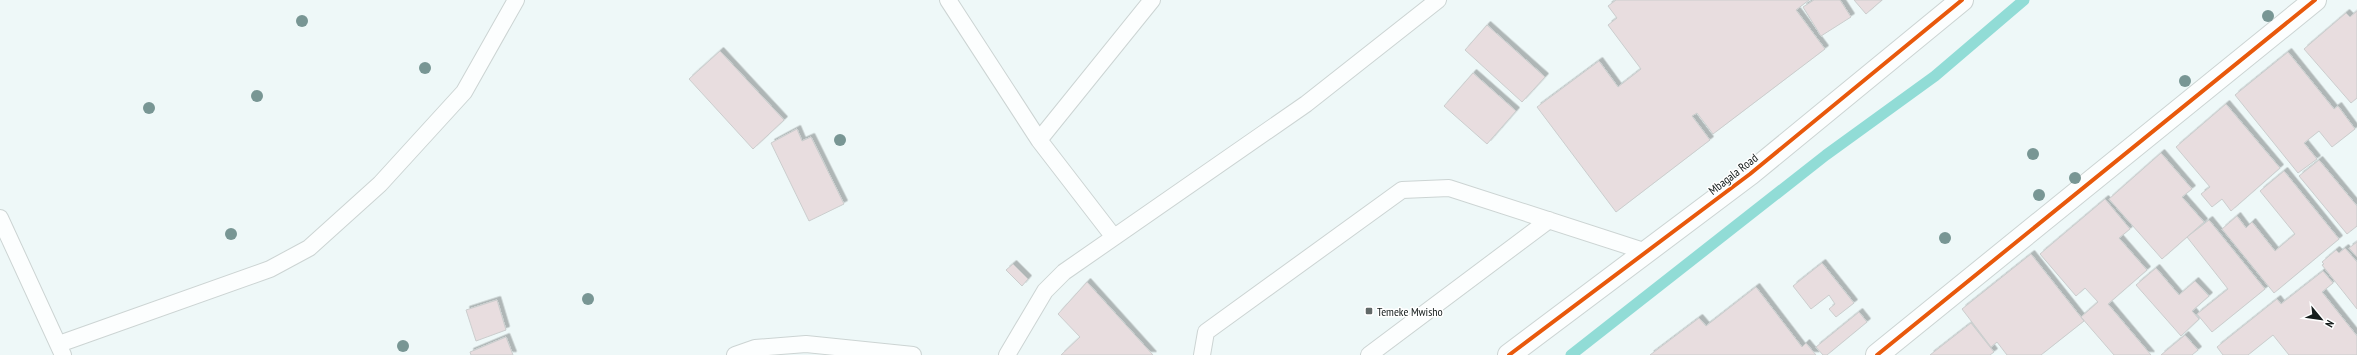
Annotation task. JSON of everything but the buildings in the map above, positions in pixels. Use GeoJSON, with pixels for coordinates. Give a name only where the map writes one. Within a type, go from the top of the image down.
{"type":"FeatureCollection","features":[{"type":"Feature","properties":{"kind":"street","name":"Mbagala Road"},"geometry":{"type":"LineString","coordinates":[[1509,355],[1750,174],[1962,0]]}},
{"type":"Feature","properties":{"kind":"street"},"geometry":{"type":"LineString","coordinates":[[1877,355],[2315,0]]}},
{"type":"Feature","properties":{"kind":"lane"},"geometry":{"type":"LineString","coordinates":[[0,218],[61,349],[270,269],[309,248],[380,184],[464,92],[516,0]]}},
{"type":"Feature","properties":{"kind":"lane"},"geometry":{"type":"LineString","coordinates":[[948,0],[1039,140],[1113,236]]}},
{"type":"Feature","properties":{"kind":"lane"},"geometry":{"type":"LineString","coordinates":[[1039,140],[1152,0]]}},
{"type":"Feature","properties":{"kind":"lane"},"geometry":{"type":"LineString","coordinates":[[1007,355],[1045,291],[1064,272],[1113,236],[1306,104],[1438,0]]}},
{"type":"Feature","properties":{"kind":"lane"},"geometry":{"type":"LineString","coordinates":[[1202,355],[1206,332],[1402,190],[1449,188],[1647,252]]}},
{"type":"Feature","properties":{"kind":"lane"},"geometry":{"type":"LineString","coordinates":[[1369,355],[1549,220]]}},
{"type":"Feature","properties":{"kind":"lane"},"geometry":{"type":"LineString","coordinates":[[735,355],[755,348],[806,344],[913,355]]}},
{"type":"Feature","properties":{"kind":"waterway"},"geometry":{"type":"LineString","coordinates":[[1571,355],[1826,155],[1935,76],[2024,0]]}},
{"type":"Feature","properties":{"kind":"cycle path"},"geometry":{"type":"LineString","coordinates":[[1509,355],[1750,174],[1962,0]]}},
{"type":"Feature","properties":{"kind":"cycle path"},"geometry":{"type":"LineString","coordinates":[[1877,355],[2315,0]]}},
{"type":"Feature","properties":{"kind":"place","name":"Temeke Mwisho"},"geometry":{"type":"Point","coordinates":[1369,311]}}]}
